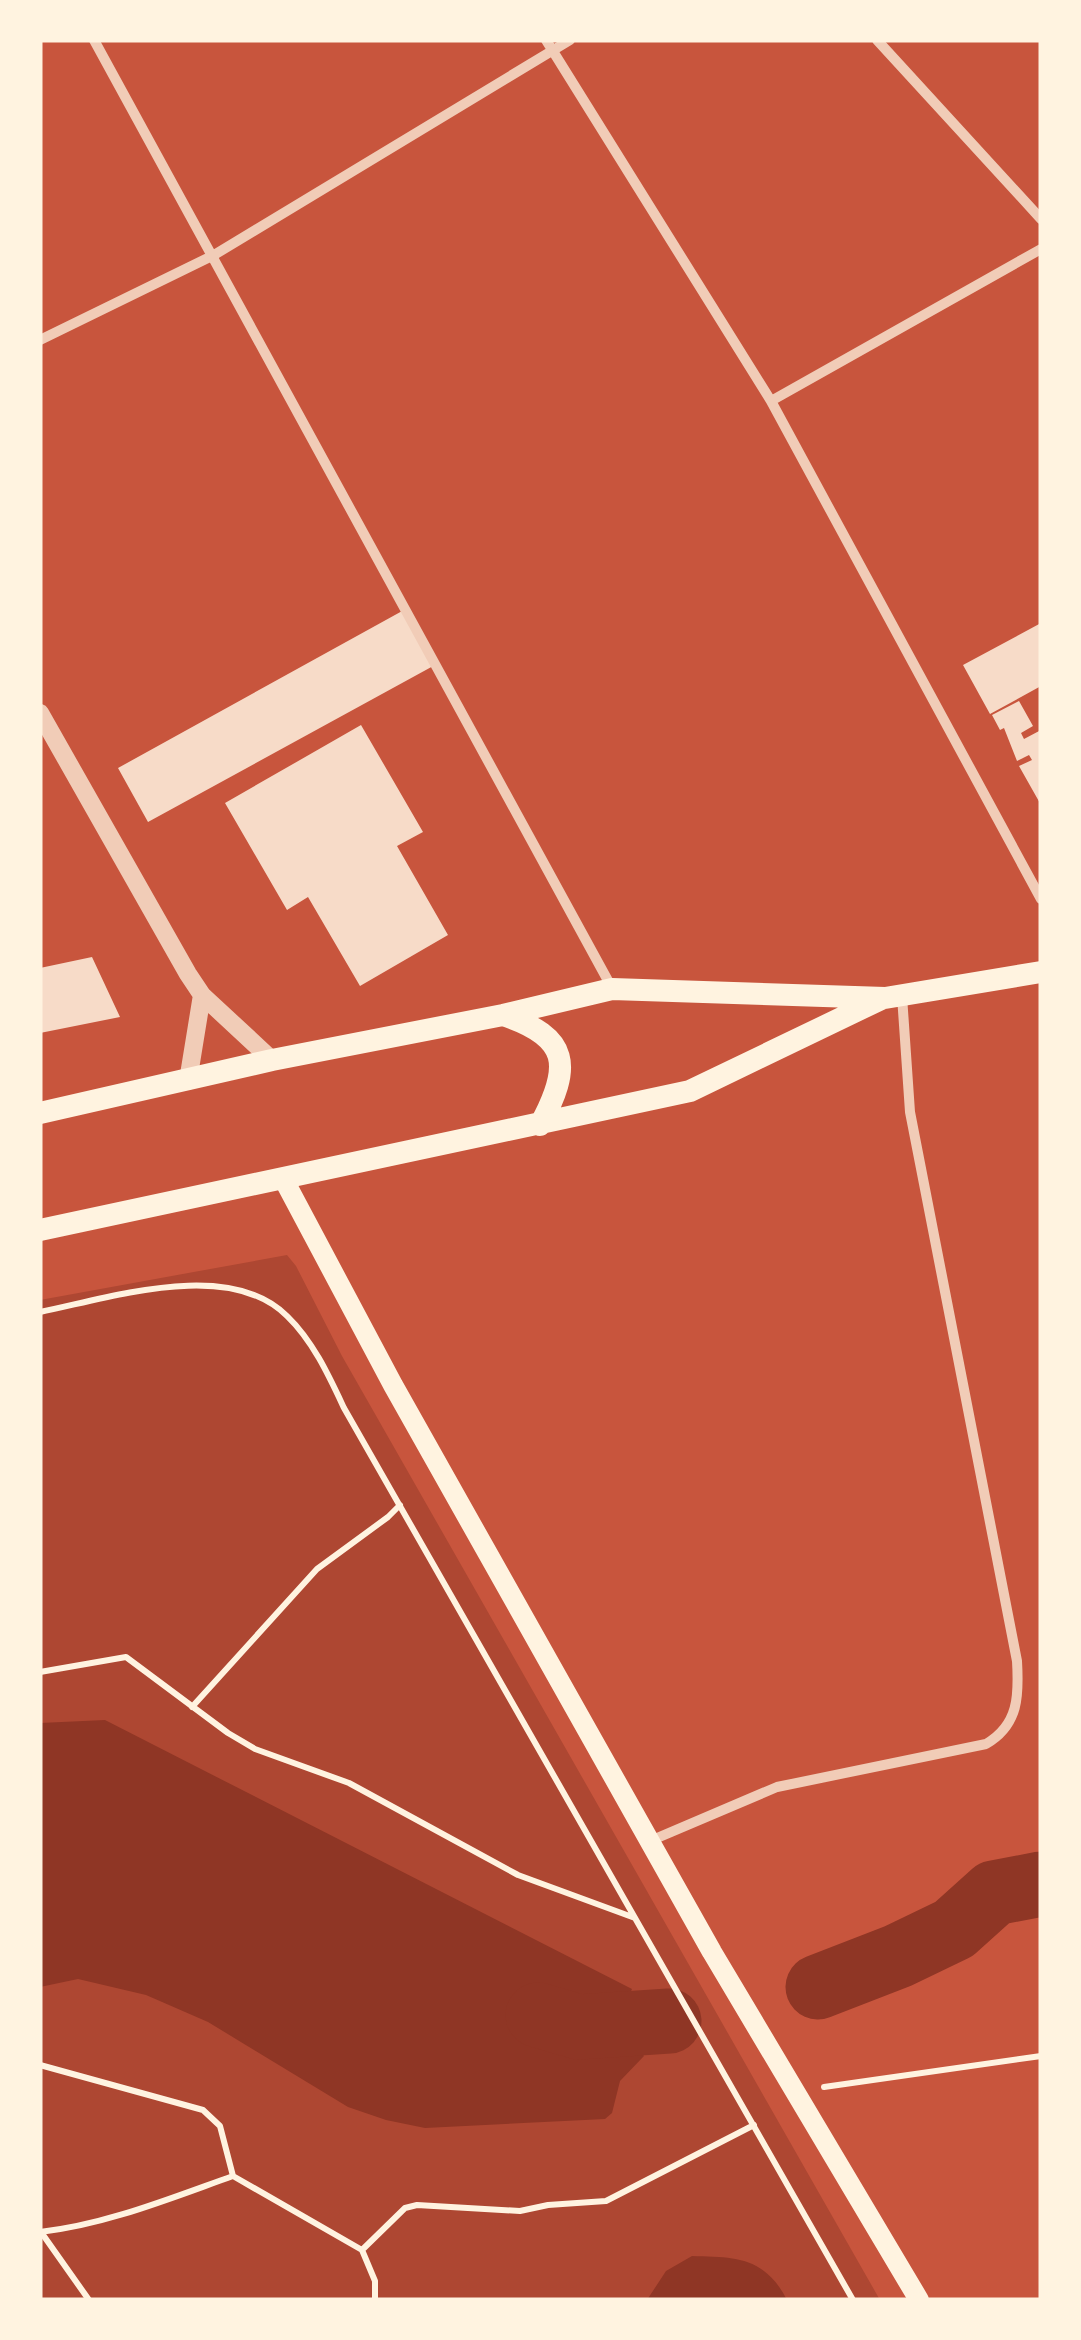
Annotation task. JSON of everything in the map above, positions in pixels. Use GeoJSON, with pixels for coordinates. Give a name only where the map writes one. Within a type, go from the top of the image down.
{"type":"FeatureCollection","features":[{"type":"Feature","properties":{"kind":"main road"},"geometry":{"type":"LineString","coordinates":[[40,1113],[612,989],[893,997],[1041,972]]}},
{"type":"Feature","properties":{"kind":"main road"},"geometry":{"type":"LineString","coordinates":[[40,1230],[690,1091],[893,997]]}},
{"type":"Feature","properties":{"kind":"main road"},"geometry":{"type":"LineString","coordinates":[[503,1014],[547,1034],[558,1053],[561,1071],[557,1089],[540,1125]]}},
{"type":"Feature","properties":{"kind":"main road"},"geometry":{"type":"LineString","coordinates":[[284,1180],[394,1385],[712,1952],[919,2300]]}},
{"type":"Feature","properties":{"kind":"street"},"geometry":{"type":"LineString","coordinates":[[94,40],[612,989]]}},
{"type":"Feature","properties":{"kind":"street"},"geometry":{"type":"LineString","coordinates":[[40,340],[214,255],[549,45],[570,40]]}},
{"type":"Feature","properties":{"kind":"street"},"geometry":{"type":"LineString","coordinates":[[877,40],[1038,213]]}},
{"type":"Feature","properties":{"kind":"street"},"geometry":{"type":"LineString","coordinates":[[549,45],[771,401],[1041,900]]}},
{"type":"Feature","properties":{"kind":"street"},"geometry":{"type":"LineString","coordinates":[[771,401],[1041,249]]}},
{"type":"Feature","properties":{"kind":"street"},"geometry":{"type":"LineString","coordinates":[[40,713],[202,995],[272,1060]]}},
{"type":"Feature","properties":{"kind":"street"},"geometry":{"type":"LineString","coordinates":[[188,1081],[202,995]]}},
{"type":"Feature","properties":{"kind":"street"},"geometry":{"type":"LineString","coordinates":[[650,1842],[777,1787],[986,1744],[1000,1736],[1014,1712],[1019,1690],[1017,1660],[910,1112],[893,997]]}},
{"type":"Feature","properties":{"kind":"path"},"geometry":{"type":"LineString","coordinates":[[40,1312],[169,1287],[238,1289],[260,1297],[286,1314],[324,1366],[853,2300]]}},
{"type":"Feature","properties":{"kind":"path"},"geometry":{"type":"LineString","coordinates":[[192,1707],[317,1569],[400,1505]]}},
{"type":"Feature","properties":{"kind":"path"},"geometry":{"type":"LineString","coordinates":[[40,1672],[126,1656],[255,1749],[350,1783],[518,1875],[636,1918]]}},
{"type":"Feature","properties":{"kind":"path"},"geometry":{"type":"LineString","coordinates":[[796,2091],[1041,2056]]}},
{"type":"Feature","properties":{"kind":"path"},"geometry":{"type":"LineString","coordinates":[[40,2065],[203,2110],[220,2126],[232,2176],[362,2250],[375,2281],[375,2300]]}},
{"type":"Feature","properties":{"kind":"path"},"geometry":{"type":"LineString","coordinates":[[362,2250],[405,2208],[417,2205],[520,2212],[548,2205],[606,2201],[754,2126]]}},
{"type":"Feature","properties":{"kind":"path"},"geometry":{"type":"LineString","coordinates":[[89,2300],[41,2232],[68,2229],[232,2176]]}},
{"type":"Feature","properties":{"kind":"shaded area"},"geometry":{"type":"Polygon","coordinates":[[[287,1255],[880,2300],[40,2300],[40,1300],[287,1255]]]}},
{"type":"Feature","properties":{"kind":"shaded area"},"geometry":{"type":"Polygon","coordinates":[[[105,1720],[632,1989],[626,2024],[644,2056],[620,2081],[612,2113],[605,2119],[425,2128],[386,2120],[348,2107],[208,2022],[146,1995],[78,1979],[40,1987],[40,1723],[105,1720]]]}},
{"type":"Feature","properties":{"kind":"shaded area"},"geometry":{"type":"Polygon","coordinates":[[[692,2256],[736,2259],[759,2267],[787,2300],[647,2300],[666,2271],[692,2256]]]}},
{"type":"Feature","properties":{"kind":"building"},"geometry":{"type":"Polygon","coordinates":[[[404,610],[435,665],[148,822],[118,768],[404,610]]]}},
{"type":"Feature","properties":{"kind":"building"},"geometry":{"type":"Polygon","coordinates":[[[1041,623],[1041,686],[990,714],[963,665],[1041,623]]]}},
{"type":"Feature","properties":{"kind":"building"},"geometry":{"type":"Polygon","coordinates":[[[1019,701],[1033,726],[1021,733],[1024,739],[1041,730],[1041,805],[1019,766],[1032,760],[1029,755],[1017,761],[1004,728],[1000,730],[992,715],[1019,701]]]}},
{"type":"Feature","properties":{"kind":"building"},"geometry":{"type":"Polygon","coordinates":[[[361,725],[423,832],[397,846],[448,935],[360,986],[308,897],[287,910],[225,803],[361,725]]]}},
{"type":"Feature","properties":{"kind":"building"},"geometry":{"type":"Polygon","coordinates":[[[92,957],[120,1017],[40,1033],[40,968],[92,957]]]}},
{"type":"Feature","properties":{"kind":"waterway"},"geometry":{"type":"LineString","coordinates":[[818,1987],[954,1929],[994,1893],[1041,1884]]}},
{"type":"Feature","properties":{"kind":"waterway"},"geometry":{"type":"LineString","coordinates":[[538,2015],[579,2027],[669,2021]]}}]}
